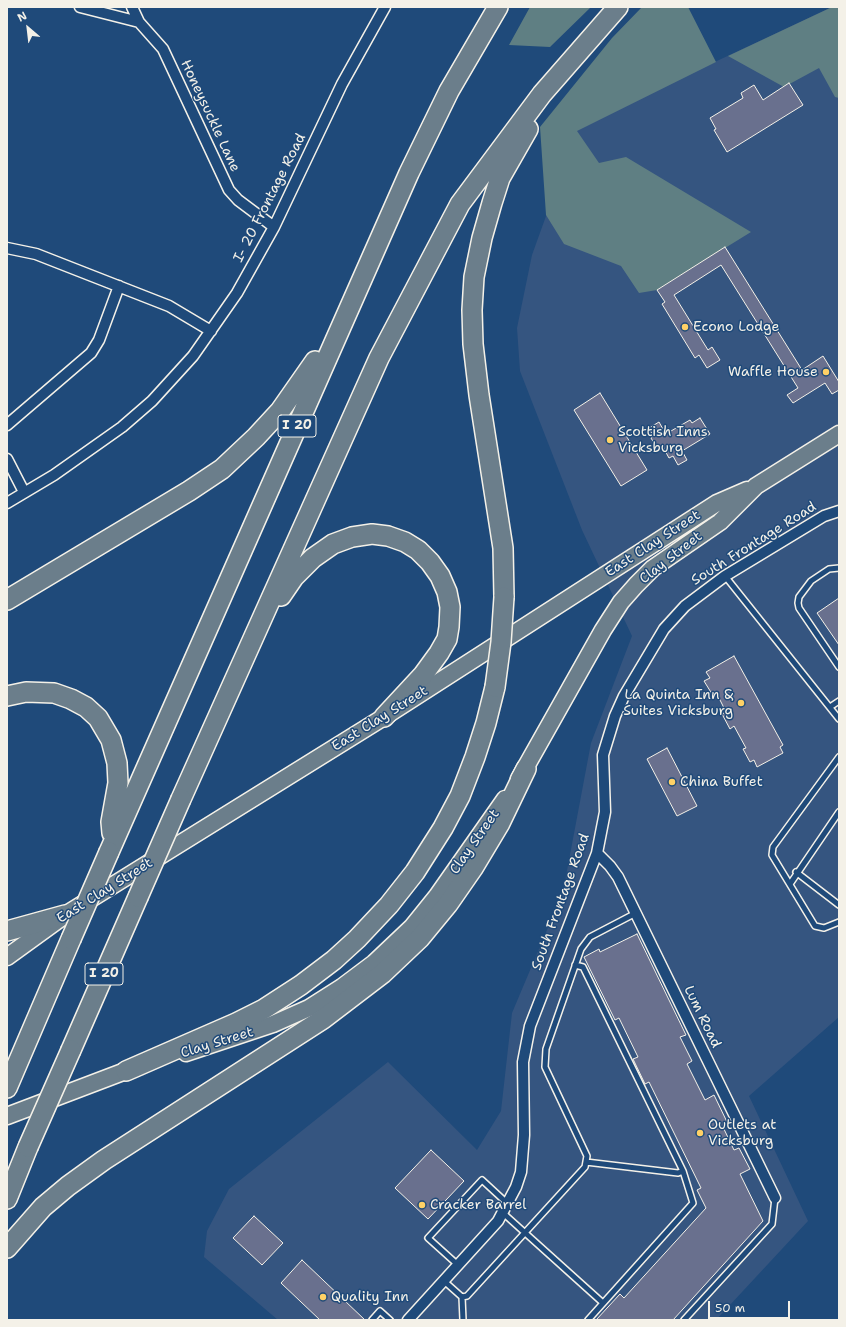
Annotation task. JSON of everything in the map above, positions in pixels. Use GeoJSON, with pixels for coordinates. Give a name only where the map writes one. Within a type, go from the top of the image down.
{"type":"FeatureCollection","features":[{"type":"Feature","properties":{"kind":"highway","name":"I 20"},"geometry":{"type":"LineString","coordinates":[[10,1081],[110,849],[409,173],[449,91],[498,7]]}},
{"type":"Feature","properties":{"kind":"highway","name":"I 20"},"geometry":{"type":"LineString","coordinates":[[7,1199],[181,799],[379,358],[460,204],[542,94],[618,7]]}},
{"type":"Feature","properties":{"kind":"highway"},"geometry":{"type":"LineString","coordinates":[[126,1071],[236,1023],[264,1009],[301,986],[334,960],[357,939],[389,905],[414,872],[443,828],[460,796],[486,723],[495,687],[501,642],[504,597],[503,548],[478,395],[473,344],[472,310],[474,284],[482,238],[500,178],[531,123],[542,94]]}},
{"type":"Feature","properties":{"kind":"highway"},"geometry":{"type":"LineString","coordinates":[[7,600],[189,491],[222,469],[256,437],[280,411],[342,322]]}},
{"type":"Feature","properties":{"kind":"highway"},"geometry":{"type":"LineString","coordinates":[[260,622],[294,577],[313,558],[333,544],[352,537],[372,534],[388,536],[405,542],[418,550],[440,576],[447,592],[450,607],[449,627],[440,653],[423,675],[384,716]]}},
{"type":"Feature","properties":{"kind":"highway"},"geometry":{"type":"LineString","coordinates":[[7,696],[26,692],[54,693],[71,699],[86,708],[98,718],[106,728],[115,750],[118,783],[111,822],[110,849]]}},
{"type":"Feature","properties":{"kind":"highway"},"geometry":{"type":"LineString","coordinates":[[7,1248],[43,1207],[68,1186],[104,1160],[323,1019],[382,974],[420,938],[469,874],[500,823],[526,769]]}},
{"type":"Feature","properties":{"kind":"highway"},"geometry":{"type":"LineString","coordinates":[[7,931],[65,915]]}},
{"type":"Feature","properties":{"kind":"main road","name":"Clay Street"},"geometry":{"type":"LineString","coordinates":[[7,1116],[126,1071],[273,1024],[309,1008],[342,987],[374,963],[412,927],[462,863],[526,769],[584,662],[621,602],[653,568],[720,522],[756,486],[839,434]]}},
{"type":"Feature","properties":{"kind":"main road"},"geometry":{"type":"LineString","coordinates":[[821,446],[839,441]]}},
{"type":"Feature","properties":{"kind":"main road","name":"East Clay Street"},"geometry":{"type":"LineString","coordinates":[[7,957],[65,915],[384,716],[717,503],[756,486]]}},
{"type":"Feature","properties":{"kind":"street"},"geometry":{"type":"LineString","coordinates":[[80,7],[139,22]]}},
{"type":"Feature","properties":{"kind":"street","name":"Honeysuckle Lane"},"geometry":{"type":"LineString","coordinates":[[132,7],[139,22],[163,49],[229,190],[238,200],[274,227]]}},
{"type":"Feature","properties":{"kind":"street","name":"I- 20 Frontage Road"},"geometry":{"type":"LineString","coordinates":[[7,503],[87,454],[122,427],[170,383],[193,356],[237,293],[274,227],[342,84],[385,7]]}},
{"type":"Feature","properties":{"kind":"street"},"geometry":{"type":"LineString","coordinates":[[7,248],[36,254],[169,306],[211,331]]}},
{"type":"Feature","properties":{"kind":"street"},"geometry":{"type":"LineString","coordinates":[[7,425],[91,352],[99,340],[119,286]]}},
{"type":"Feature","properties":{"kind":"street"},"geometry":{"type":"LineString","coordinates":[[7,459],[24,492]]}},
{"type":"Feature","properties":{"kind":"street","name":"South Frontage Road"},"geometry":{"type":"LineString","coordinates":[[408,1320],[458,1265],[506,1208],[521,1172],[525,1100],[523,1062],[530,1026],[597,853],[605,812],[603,755],[615,716],[634,678],[664,629],[685,606],[726,576],[824,516],[839,511]]}},
{"type":"Feature","properties":{"kind":"street","name":"Lum Road"},"geometry":{"type":"LineString","coordinates":[[597,853],[610,866],[618,877],[775,1198]]}},
{"type":"Feature","properties":{"kind":"lane"},"geometry":{"type":"LineString","coordinates":[[839,568],[830,569],[811,581],[800,597],[798,603],[799,608],[839,667]]}},
{"type":"Feature","properties":{"kind":"lane"},"geometry":{"type":"LineString","coordinates":[[726,576],[839,719]]}},
{"type":"Feature","properties":{"kind":"lane"},"geometry":{"type":"LineString","coordinates":[[830,707],[839,701]]}},
{"type":"Feature","properties":{"kind":"lane"},"geometry":{"type":"LineString","coordinates":[[839,757],[774,847],[772,855],[815,926],[824,928],[839,922]]}},
{"type":"Feature","properties":{"kind":"lane"},"geometry":{"type":"LineString","coordinates":[[790,884],[796,872],[839,812]]}},
{"type":"Feature","properties":{"kind":"lane"},"geometry":{"type":"LineString","coordinates":[[796,872],[839,905]]}},
{"type":"Feature","properties":{"kind":"lane"},"geometry":{"type":"LineString","coordinates":[[462,1297],[467,1296],[585,1167],[587,1156],[545,1067],[546,1049],[581,949],[590,937],[636,913]]}},
{"type":"Feature","properties":{"kind":"lane"},"geometry":{"type":"LineString","coordinates":[[575,964],[583,967],[683,1171],[693,1203],[692,1207],[588,1320]]}},
{"type":"Feature","properties":{"kind":"lane"},"geometry":{"type":"LineString","coordinates":[[586,1162],[678,1173],[683,1171]]}},
{"type":"Feature","properties":{"kind":"lane"},"geometry":{"type":"LineString","coordinates":[[458,1265],[428,1238],[482,1180],[526,1233],[603,1303]]}},
{"type":"Feature","properties":{"kind":"lane"},"geometry":{"type":"LineString","coordinates":[[684,1320],[772,1224],[775,1198]]}},
{"type":"Feature","properties":{"kind":"lane"},"geometry":{"type":"LineString","coordinates":[[444,1281],[462,1297],[463,1320]]}},
{"type":"Feature","properties":{"kind":"lane"},"geometry":{"type":"LineString","coordinates":[[372,1320],[380,1311],[390,1320]]}},
{"type":"Feature","properties":{"kind":"shaded area"},"geometry":{"type":"Polygon","coordinates":[[[832,7],[839,7],[839,1017],[749,1096],[808,1221],[716,1320],[278,1320],[204,1257],[207,1231],[229,1189],[388,1062],[477,1150],[501,1111],[512,1013],[563,892],[591,743],[632,636],[582,530],[520,371],[517,328],[532,255],[577,130],[687,75],[832,7]]]}},
{"type":"Feature","properties":{"kind":"green space"},"geometry":{"type":"Polygon","coordinates":[[[530,7],[591,7],[550,47],[509,45],[530,7]]]}},
{"type":"Feature","properties":{"kind":"green space"},"geometry":{"type":"Polygon","coordinates":[[[642,7],[688,7],[716,62],[577,131],[599,163],[626,157],[751,232],[657,290],[639,293],[621,266],[564,244],[546,215],[540,127],[612,38],[642,7]]]}},
{"type":"Feature","properties":{"kind":"green space"},"geometry":{"type":"Polygon","coordinates":[[[832,7],[839,7],[839,98],[835,97],[819,68],[784,87],[728,56],[832,7]]]}},
{"type":"Feature","properties":{"kind":"building"},"geometry":{"type":"Polygon","coordinates":[[[789,83],[803,105],[727,152],[714,130],[716,129],[710,118],[743,98],[741,93],[754,85],[763,100],[789,83]]]}},
{"type":"Feature","properties":{"kind":"building","name":"Econo Lodge"},"geometry":{"type":"Polygon","coordinates":[[[725,247],[802,370],[823,356],[839,382],[839,390],[832,394],[825,383],[793,403],[787,395],[798,388],[721,265],[674,295],[708,350],[712,347],[720,360],[707,368],[699,355],[695,358],[662,304],[665,302],[657,290],[725,247]]]}},
{"type":"Feature","properties":{"kind":"building","name":"Scottish Inns Vicksburg"},"geometry":{"type":"Polygon","coordinates":[[[600,393],[647,470],[621,486],[574,410],[600,393]]]}},
{"type":"Feature","properties":{"kind":"building"},"geometry":{"type":"Polygon","coordinates":[[[700,418],[710,434],[682,451],[687,460],[678,465],[673,456],[669,458],[663,447],[658,450],[651,438],[653,436],[649,428],[659,422],[664,431],[669,428],[671,431],[690,420],[692,423],[700,418]]]}},
{"type":"Feature","properties":{"kind":"building"},"geometry":{"type":"Polygon","coordinates":[[[839,598],[839,645],[817,613],[839,598]]]}},
{"type":"Feature","properties":{"kind":"building","name":"La Quinta Inn & Suites Vicksburg"},"geometry":{"type":"Polygon","coordinates":[[[734,656],[783,745],[780,747],[783,753],[757,767],[754,760],[750,762],[743,749],[746,748],[734,726],[730,729],[722,714],[726,712],[716,692],[712,694],[704,681],[710,678],[706,672],[734,656]]]}},
{"type":"Feature","properties":{"kind":"building","name":"China Buffet"},"geometry":{"type":"Polygon","coordinates":[[[667,748],[697,806],[677,816],[647,759],[667,748]]]}},
{"type":"Feature","properties":{"kind":"building","name":"Outlets at Vicksburg"},"geometry":{"type":"Polygon","coordinates":[[[637,934],[686,1035],[680,1037],[692,1061],[687,1064],[705,1100],[714,1095],[728,1124],[723,1127],[734,1150],[739,1148],[750,1169],[740,1174],[763,1221],[673,1320],[596,1320],[620,1294],[624,1298],[706,1208],[697,1190],[701,1188],[649,1082],[645,1084],[633,1059],[638,1057],[619,1018],[615,1020],[584,957],[599,949],[600,952],[637,934]]]}},
{"type":"Feature","properties":{"kind":"building"},"geometry":{"type":"Polygon","coordinates":[[[431,1150],[464,1181],[428,1219],[395,1188],[431,1150]]]}},
{"type":"Feature","properties":{"kind":"building"},"geometry":{"type":"Polygon","coordinates":[[[254,1216],[283,1243],[262,1265],[233,1238],[254,1216]]]}},
{"type":"Feature","properties":{"kind":"building"},"geometry":{"type":"Polygon","coordinates":[[[302,1260],[365,1320],[320,1320],[281,1283],[302,1260]]]}},
{"type":"Feature","properties":{"kind":"place","name":"Econo Lodge"},"geometry":{"type":"Point","coordinates":[685,327]}},
{"type":"Feature","properties":{"kind":"place","name":"Waffle House"},"geometry":{"type":"Point","coordinates":[826,372]}},
{"type":"Feature","properties":{"kind":"place","name":"Scottish Inns Vicksburg"},"geometry":{"type":"Point","coordinates":[610,440]}},
{"type":"Feature","properties":{"kind":"place","name":"La Quinta Inn & Suites Vicksburg"},"geometry":{"type":"Point","coordinates":[741,703]}},
{"type":"Feature","properties":{"kind":"place","name":"China Buffet"},"geometry":{"type":"Point","coordinates":[672,782]}},
{"type":"Feature","properties":{"kind":"place","name":"Outlets at Vicksburg"},"geometry":{"type":"Point","coordinates":[700,1133]}},
{"type":"Feature","properties":{"kind":"place","name":"Cracker Barrel"},"geometry":{"type":"Point","coordinates":[422,1205]}},
{"type":"Feature","properties":{"kind":"place","name":"Quality Inn"},"geometry":{"type":"Point","coordinates":[323,1297]}}]}
